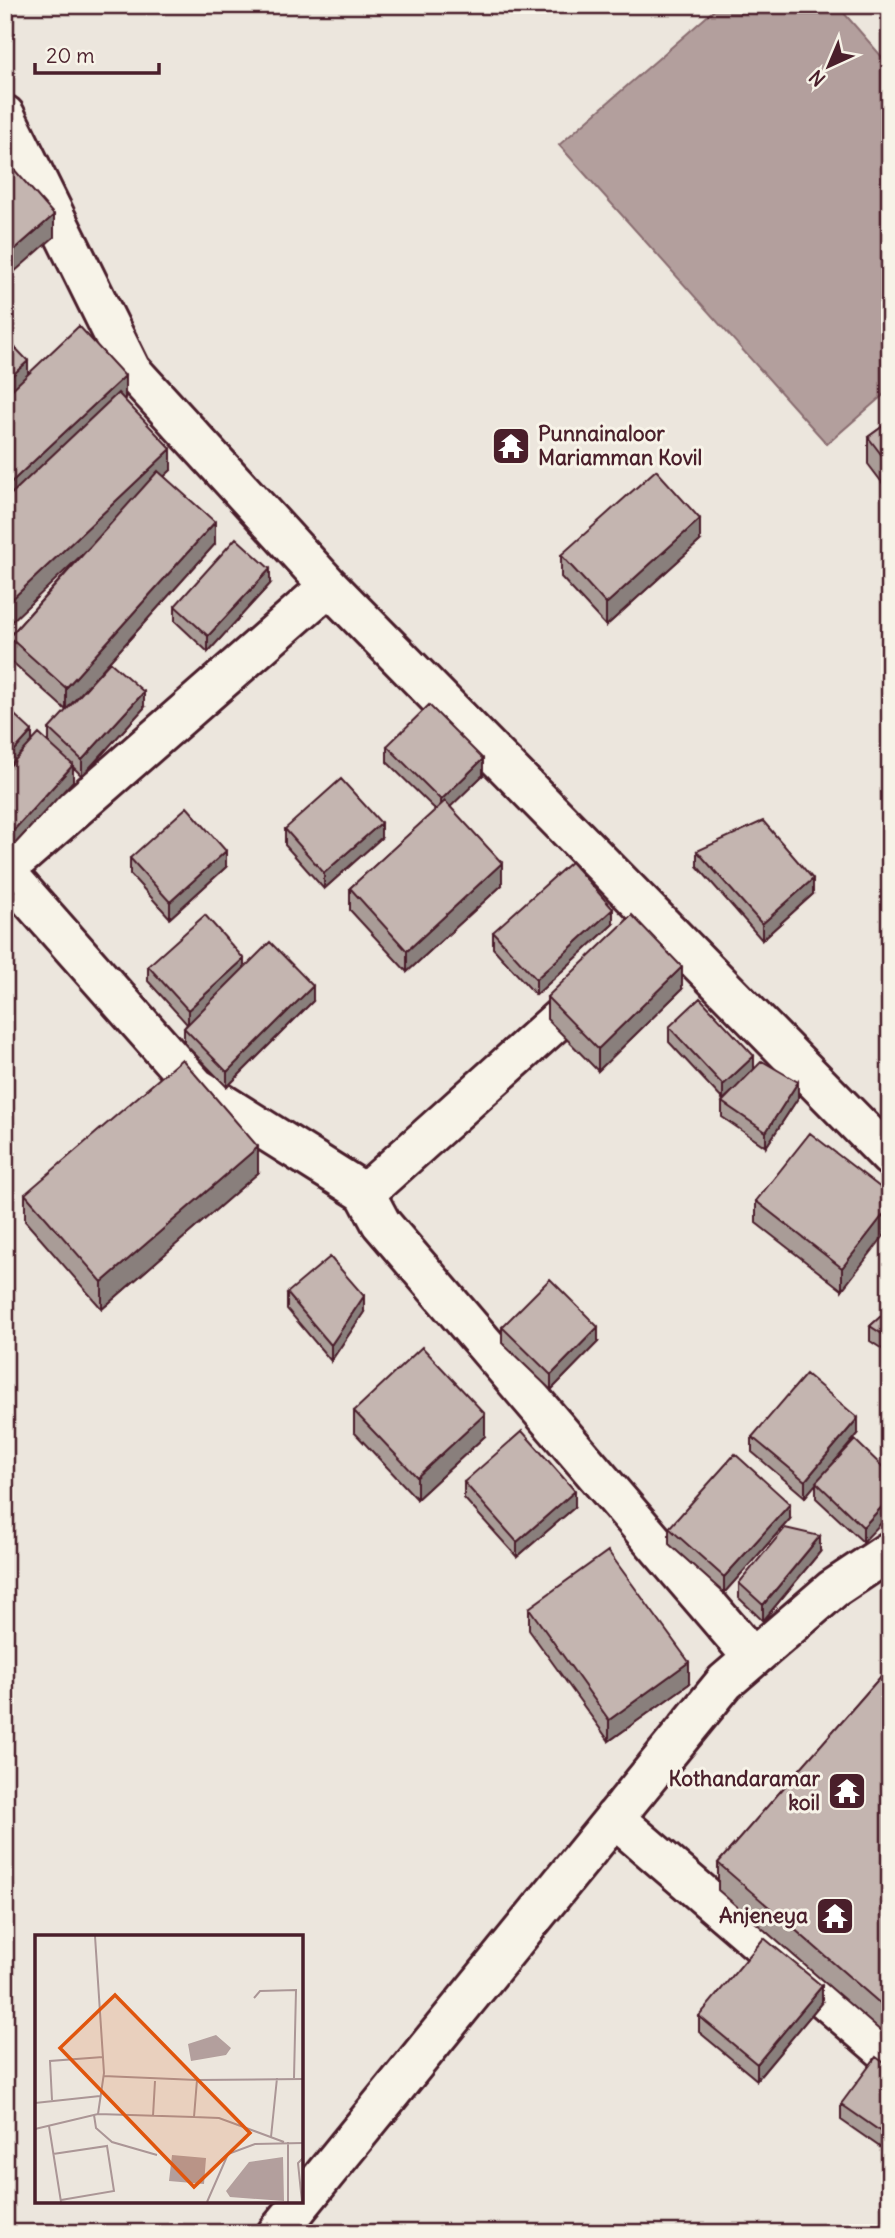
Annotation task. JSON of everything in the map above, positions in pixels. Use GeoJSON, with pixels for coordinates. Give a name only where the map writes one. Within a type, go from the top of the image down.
{"type":"FeatureCollection","features":[{"type":"Feature","properties":{"kind":"street"},"geometry":{"type":"LineString","coordinates":[[5,115],[131,370],[329,586],[641,946],[890,1157]]}},
{"type":"Feature","properties":{"kind":"street"},"geometry":{"type":"LineString","coordinates":[[329,586],[5,871],[196,1087],[365,1193],[381,1223],[753,1658]]}},
{"type":"Feature","properties":{"kind":"street"},"geometry":{"type":"LineString","coordinates":[[365,1193],[641,946]]}},
{"type":"Feature","properties":{"kind":"street"},"geometry":{"type":"LineString","coordinates":[[303,2201],[725,1682],[833,1589],[890,1551]]}},
{"type":"Feature","properties":{"kind":"street"},"geometry":{"type":"LineString","coordinates":[[614,1818],[890,2055]]}},
{"type":"Feature","properties":{"kind":"street"},"geometry":{"type":"LineString","coordinates":[[277,2233],[301,2203]]}},
{"type":"Feature","properties":{"kind":"shaded area"},"geometry":{"type":"Polygon","coordinates":[[[720,5],[837,5],[890,66],[890,389],[827,444],[559,145],[720,5]]]}},
{"type":"Feature","properties":{"kind":"building"},"geometry":{"type":"Polygon","coordinates":[[[5,159],[54,215],[5,258],[5,159]]]}},
{"type":"Feature","properties":{"kind":"building"},"geometry":{"type":"Polygon","coordinates":[[[79,326],[125,376],[5,488],[5,396],[79,326]]]}},
{"type":"Feature","properties":{"kind":"building"},"geometry":{"type":"Polygon","coordinates":[[[5,337],[28,361],[5,382],[5,337]]]}},
{"type":"Feature","properties":{"kind":"building"},"geometry":{"type":"Polygon","coordinates":[[[118,393],[171,449],[9,602],[5,599],[5,500],[118,393]]]}},
{"type":"Feature","properties":{"kind":"building"},"geometry":{"type":"Polygon","coordinates":[[[890,421],[890,466],[868,437],[890,421]]]}},
{"type":"Feature","properties":{"kind":"building"},"geometry":{"type":"Polygon","coordinates":[[[656,470],[700,519],[606,604],[561,555],[656,470]]]}},
{"type":"Feature","properties":{"kind":"building"},"geometry":{"type":"Polygon","coordinates":[[[158,471],[215,522],[66,688],[9,637],[158,471]]]}},
{"type":"Feature","properties":{"kind":"building"},"geometry":{"type":"Polygon","coordinates":[[[236,538],[270,569],[208,636],[175,606],[236,538]]]}},
{"type":"Feature","properties":{"kind":"building"},"geometry":{"type":"Polygon","coordinates":[[[110,662],[144,692],[82,760],[49,729],[110,662]]]}},
{"type":"Feature","properties":{"kind":"building"},"geometry":{"type":"Polygon","coordinates":[[[429,705],[483,759],[441,800],[387,746],[429,705]]]}},
{"type":"Feature","properties":{"kind":"building"},"geometry":{"type":"Polygon","coordinates":[[[5,706],[32,731],[5,761],[5,706]]]}},
{"type":"Feature","properties":{"kind":"building"},"geometry":{"type":"Polygon","coordinates":[[[39,734],[73,765],[11,833],[5,827],[5,771],[39,734]]]}},
{"type":"Feature","properties":{"kind":"building"},"geometry":{"type":"Polygon","coordinates":[[[341,779],[381,823],[324,873],[285,829],[341,779]]]}},
{"type":"Feature","properties":{"kind":"building"},"geometry":{"type":"Polygon","coordinates":[[[445,801],[502,863],[407,951],[350,888],[445,801]]]}},
{"type":"Feature","properties":{"kind":"building"},"geometry":{"type":"Polygon","coordinates":[[[187,807],[226,851],[170,902],[130,858],[187,807]]]}},
{"type":"Feature","properties":{"kind":"building"},"geometry":{"type":"Polygon","coordinates":[[[763,821],[813,879],[762,924],[697,851],[763,821]]]}},
{"type":"Feature","properties":{"kind":"building"},"geometry":{"type":"Polygon","coordinates":[[[571,862],[613,909],[536,979],[493,932],[571,862]]]}},
{"type":"Feature","properties":{"kind":"building"},"geometry":{"type":"Polygon","coordinates":[[[5,884],[14,891],[5,900],[5,884]]]}},
{"type":"Feature","properties":{"kind":"building"},"geometry":{"type":"Polygon","coordinates":[[[205,915],[244,959],[188,1010],[148,966],[205,915]]]}},
{"type":"Feature","properties":{"kind":"building"},"geometry":{"type":"Polygon","coordinates":[[[632,915],[682,967],[598,1049],[547,997],[632,915]]]}},
{"type":"Feature","properties":{"kind":"building"},"geometry":{"type":"Polygon","coordinates":[[[270,942],[313,986],[227,1072],[184,1028],[270,942]]]}},
{"type":"Feature","properties":{"kind":"building"},"geometry":{"type":"Polygon","coordinates":[[[700,998],[754,1056],[723,1085],[669,1027],[700,998]]]}},
{"type":"Feature","properties":{"kind":"building"},"geometry":{"type":"Polygon","coordinates":[[[182,1059],[258,1147],[102,1282],[25,1194],[182,1059]]]}},
{"type":"Feature","properties":{"kind":"building"},"geometry":{"type":"Polygon","coordinates":[[[762,1061],[798,1082],[766,1132],[722,1102],[762,1061]]]}},
{"type":"Feature","properties":{"kind":"building"},"geometry":{"type":"Polygon","coordinates":[[[810,1133],[890,1195],[890,1206],[842,1268],[756,1201],[810,1133]]]}},
{"type":"Feature","properties":{"kind":"building"},"geometry":{"type":"Polygon","coordinates":[[[330,1257],[364,1296],[331,1345],[287,1293],[330,1257]]]}},
{"type":"Feature","properties":{"kind":"building"},"geometry":{"type":"Polygon","coordinates":[[[550,1279],[598,1327],[551,1375],[502,1327],[550,1279]]]}},
{"type":"Feature","properties":{"kind":"building"},"geometry":{"type":"Polygon","coordinates":[[[890,1308],[890,1339],[870,1326],[890,1308]]]}},
{"type":"Feature","properties":{"kind":"building"},"geometry":{"type":"Polygon","coordinates":[[[422,1347],[485,1414],[417,1477],[354,1411],[422,1347]]]}},
{"type":"Feature","properties":{"kind":"building"},"geometry":{"type":"Polygon","coordinates":[[[806,1374],[858,1418],[805,1481],[752,1437],[806,1374]]]}},
{"type":"Feature","properties":{"kind":"building"},"geometry":{"type":"Polygon","coordinates":[[[522,1431],[575,1491],[517,1542],[464,1482],[522,1431]]]}},
{"type":"Feature","properties":{"kind":"building"},"geometry":{"type":"Polygon","coordinates":[[[855,1440],[890,1474],[890,1498],[863,1527],[816,1482],[855,1440]]]}},
{"type":"Feature","properties":{"kind":"building"},"geometry":{"type":"Polygon","coordinates":[[[735,1454],[790,1504],[724,1577],[669,1528],[735,1454]]]}},
{"type":"Feature","properties":{"kind":"building"},"geometry":{"type":"Polygon","coordinates":[[[785,1528],[820,1536],[763,1605],[739,1583],[785,1528]]]}},
{"type":"Feature","properties":{"kind":"building"},"geometry":{"type":"Polygon","coordinates":[[[608,1551],[689,1662],[609,1720],[529,1608],[608,1551]]]}},
{"type":"Feature","properties":{"kind":"building","name":"Kothandaramar koil"},"geometry":{"type":"Polygon","coordinates":[[[890,1666],[890,2012],[718,1863],[890,1666]]]}},
{"type":"Feature","properties":{"kind":"building"},"geometry":{"type":"Polygon","coordinates":[[[764,1938],[822,1986],[757,2064],[699,2016],[764,1938]]]}},
{"type":"Feature","properties":{"kind":"building"},"geometry":{"type":"Polygon","coordinates":[[[876,2057],[890,2067],[890,2138],[841,2104],[876,2057]]]}},
{"type":"Feature","properties":{"kind":"place","name":"Punnainaloor Mariamman Kovil"},"geometry":{"type":"Point","coordinates":[511,446]}},
{"type":"Feature","properties":{"kind":"place","name":"Kothandaramar koil"},"geometry":{"type":"Point","coordinates":[847,1791]}},
{"type":"Feature","properties":{"kind":"place","name":"Anjeneya"},"geometry":{"type":"Point","coordinates":[835,1916]}}]}
